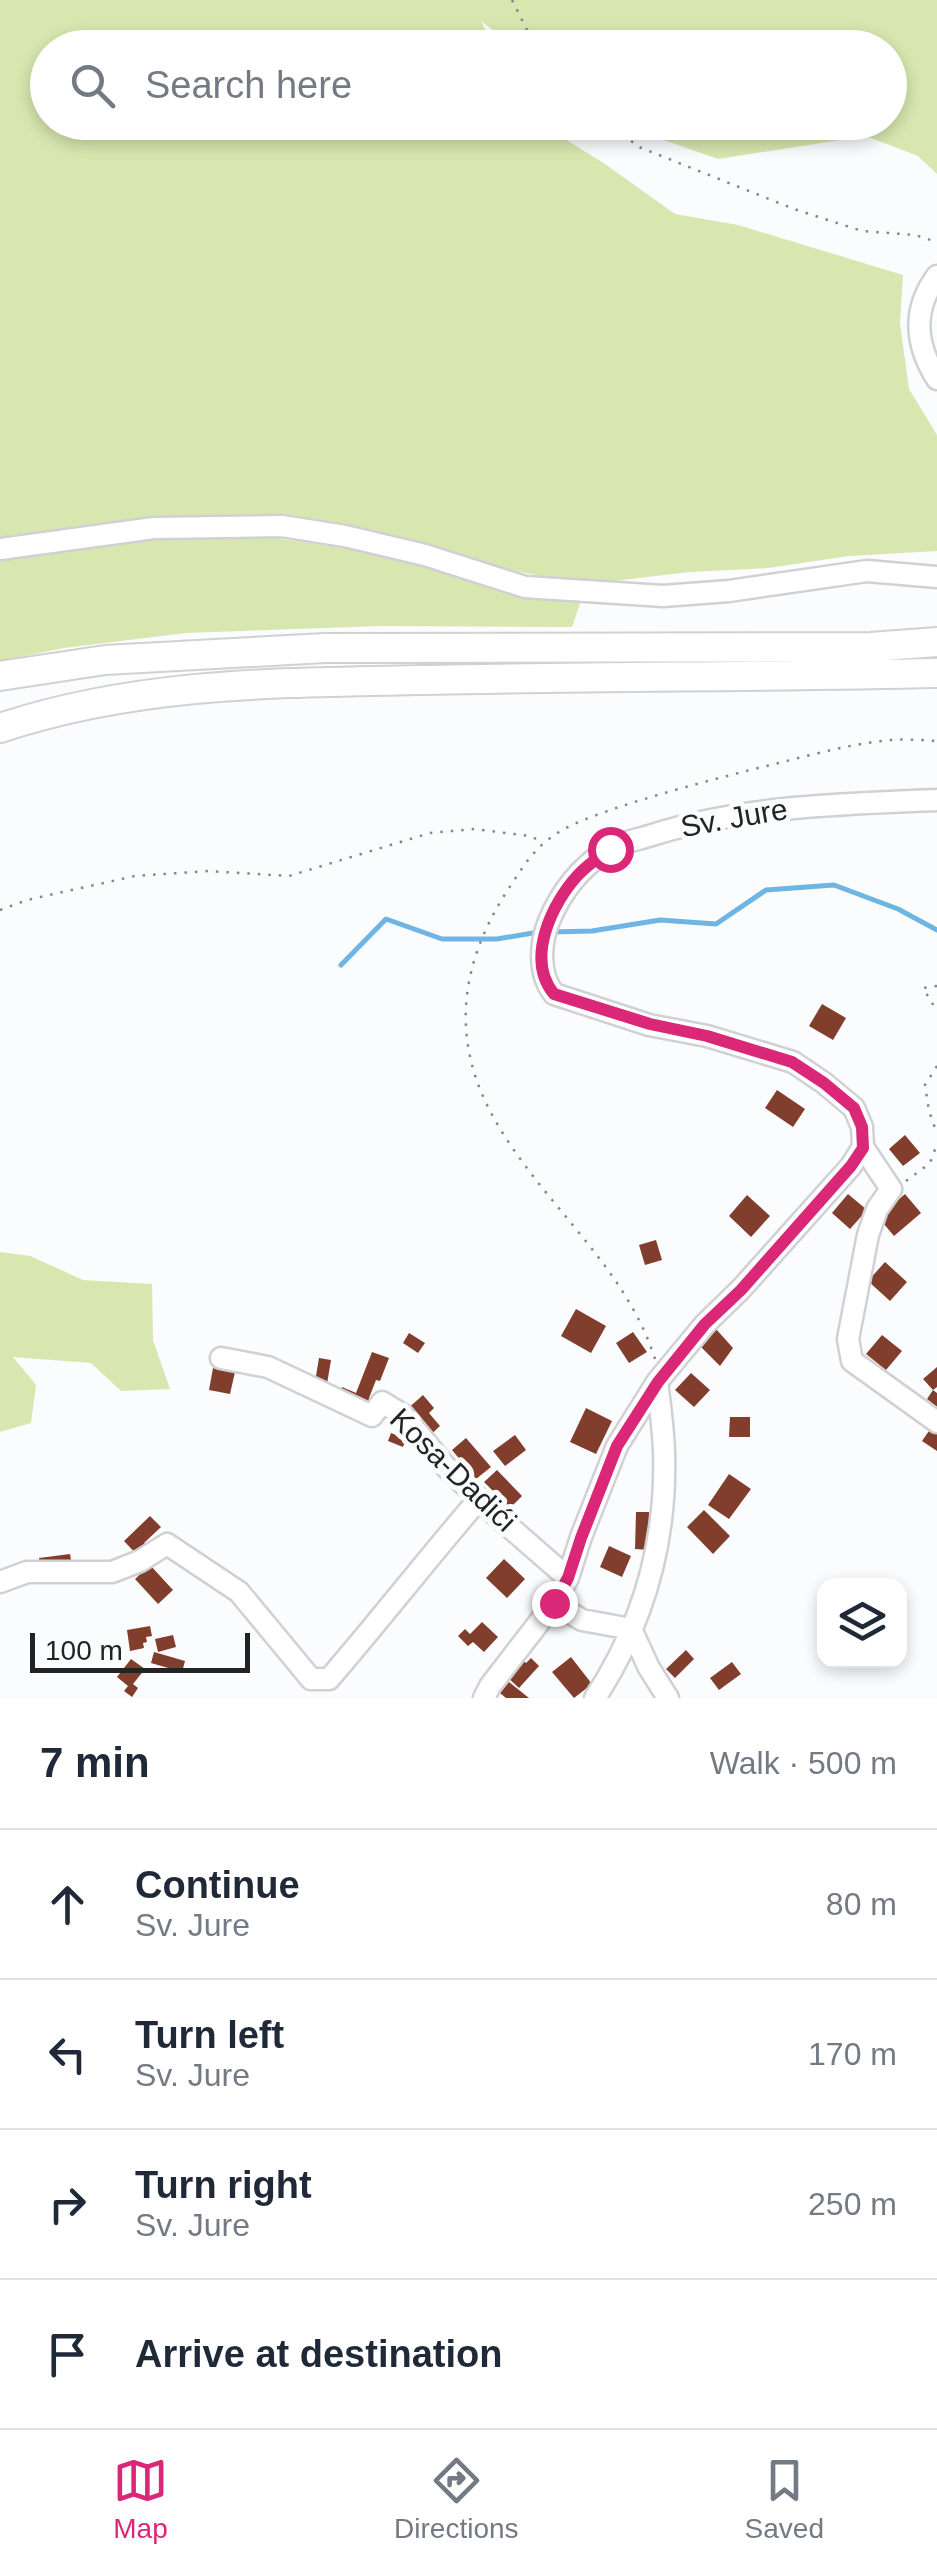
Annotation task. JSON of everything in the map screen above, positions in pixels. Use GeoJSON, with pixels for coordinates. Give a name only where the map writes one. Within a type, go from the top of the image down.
{"type":"FeatureCollection","features":[{"type":"Feature","properties":{"kind":"highway"},"geometry":{"type":"LineString","coordinates":[[0,676],[105,660],[325,648],[872,647],[937,642]]}},
{"type":"Feature","properties":{"kind":"highway"},"geometry":{"type":"LineString","coordinates":[[0,728],[112,698],[210,686],[638,675],[937,673]]}},
{"type":"Feature","properties":{"kind":"street"},"geometry":{"type":"LineString","coordinates":[[937,276],[924,294],[918,328],[927,364],[937,379]]}},
{"type":"Feature","properties":{"kind":"street"},"geometry":{"type":"LineString","coordinates":[[0,549],[154,528],[282,526],[424,555],[525,587],[663,596],[729,591],[867,571],[937,577]]}},
{"type":"Feature","properties":{"kind":"street","name":"Sv. Jure"},"geometry":{"type":"LineString","coordinates":[[863,1148],[862,1127],[854,1108],[792,1062],[554,994],[543,969],[545,934],[558,900],[580,872],[610,849],[683,825],[806,805],[937,800]]}},
{"type":"Feature","properties":{"kind":"street"},"geometry":{"type":"LineString","coordinates":[[484,1698],[568,1578],[617,1446],[658,1382],[863,1148],[891,1188],[877,1208],[868,1235],[848,1339],[852,1361],[937,1422]]}},
{"type":"Feature","properties":{"kind":"street","name":"Kosa-Dadići"},"geometry":{"type":"LineString","coordinates":[[221,1358],[268,1367],[372,1416],[382,1402],[402,1415],[446,1467],[568,1578]]}},
{"type":"Feature","properties":{"kind":"street"},"geometry":{"type":"LineString","coordinates":[[594,1698],[614,1669],[632,1630],[646,1598],[654,1565],[662,1508],[664,1448],[658,1382]]}},
{"type":"Feature","properties":{"kind":"street"},"geometry":{"type":"LineString","coordinates":[[0,1582],[27,1572],[112,1572],[168,1544],[239,1592],[311,1679],[328,1678],[479,1499]]}},
{"type":"Feature","properties":{"kind":"street"},"geometry":{"type":"LineString","coordinates":[[554,1603],[582,1620],[632,1630]]}},
{"type":"Feature","properties":{"kind":"street"},"geometry":{"type":"LineString","coordinates":[[632,1630],[668,1698]]}},
{"type":"Feature","properties":{"kind":"path"},"geometry":{"type":"LineString","coordinates":[[512,0],[527,30]]}},
{"type":"Feature","properties":{"kind":"path"},"geometry":{"type":"LineString","coordinates":[[630,140],[794,209],[862,232],[915,235],[937,242]]}},
{"type":"Feature","properties":{"kind":"path"},"geometry":{"type":"LineString","coordinates":[[658,1382],[648,1338],[627,1297],[518,1152],[489,1108],[472,1068],[466,1024],[468,979],[483,931],[526,862],[544,843],[594,816],[668,790],[832,750],[892,740],[937,741]]}},
{"type":"Feature","properties":{"kind":"path"},"geometry":{"type":"LineString","coordinates":[[0,910],[27,900],[135,876],[208,871],[290,876],[430,833],[474,829],[530,836],[544,843]]}},
{"type":"Feature","properties":{"kind":"path"},"geometry":{"type":"LineString","coordinates":[[937,986],[923,988],[937,1012]]}},
{"type":"Feature","properties":{"kind":"path"},"geometry":{"type":"LineString","coordinates":[[937,1066],[925,1085],[937,1134]]}},
{"type":"Feature","properties":{"kind":"path"},"geometry":{"type":"LineString","coordinates":[[891,1188],[930,1163],[937,1144]]}},
{"type":"Feature","properties":{"kind":"green space"},"geometry":{"type":"Polygon","coordinates":[[[0,0],[937,0],[937,174],[918,156],[876,140],[907,140],[907,30],[493,30],[481,21],[486,30],[30,30],[30,140],[566,140],[675,214],[738,225],[903,275],[900,323],[909,389],[937,435],[937,551],[849,556],[768,568],[613,581],[546,577],[327,525],[260,517],[199,515],[0,539],[0,0]]]}},
{"type":"Feature","properties":{"kind":"green space"},"geometry":{"type":"Polygon","coordinates":[[[664,140],[840,140],[718,159],[664,140]]]}},
{"type":"Feature","properties":{"kind":"green space"},"geometry":{"type":"Polygon","coordinates":[[[228,534],[360,551],[581,601],[572,627],[382,626],[186,633],[64,648],[0,661],[0,558],[99,542],[228,534]]]}},
{"type":"Feature","properties":{"kind":"green space"},"geometry":{"type":"Polygon","coordinates":[[[0,1252],[30,1256],[83,1280],[152,1284],[153,1340],[170,1389],[121,1391],[91,1363],[13,1357],[36,1385],[31,1423],[0,1432],[0,1252]]]}},
{"type":"Feature","properties":{"kind":"building"},"geometry":{"type":"Polygon","coordinates":[[[822,1004],[846,1018],[833,1040],[809,1026],[822,1004]]]}},
{"type":"Feature","properties":{"kind":"building"},"geometry":{"type":"Polygon","coordinates":[[[777,1090],[805,1109],[793,1127],[765,1108],[777,1090]]]}},
{"type":"Feature","properties":{"kind":"building"},"geometry":{"type":"Polygon","coordinates":[[[905,1135],[920,1153],[903,1166],[889,1149],[905,1135]]]}},
{"type":"Feature","properties":{"kind":"building"},"geometry":{"type":"Polygon","coordinates":[[[848,1194],[867,1210],[850,1229],[832,1213],[848,1194]]]}},
{"type":"Feature","properties":{"kind":"building"},"geometry":{"type":"Polygon","coordinates":[[[905,1194],[921,1213],[894,1236],[878,1217],[905,1194]]]}},
{"type":"Feature","properties":{"kind":"building"},"geometry":{"type":"Polygon","coordinates":[[[747,1195],[770,1216],[751,1237],[729,1216],[747,1195]]]}},
{"type":"Feature","properties":{"kind":"building"},"geometry":{"type":"Polygon","coordinates":[[[656,1240],[662,1260],[645,1265],[639,1245],[656,1240]]]}},
{"type":"Feature","properties":{"kind":"building"},"geometry":{"type":"Polygon","coordinates":[[[885,1262],[907,1282],[890,1301],[868,1281],[885,1262]]]}},
{"type":"Feature","properties":{"kind":"building"},"geometry":{"type":"Polygon","coordinates":[[[576,1309],[606,1326],[591,1353],[561,1336],[576,1309]]]}},
{"type":"Feature","properties":{"kind":"building"},"geometry":{"type":"Polygon","coordinates":[[[716,1329],[733,1348],[720,1366],[699,1345],[716,1329]]]}},
{"type":"Feature","properties":{"kind":"building"},"geometry":{"type":"Polygon","coordinates":[[[633,1332],[647,1352],[629,1363],[616,1343],[633,1332]]]}},
{"type":"Feature","properties":{"kind":"building"},"geometry":{"type":"Polygon","coordinates":[[[409,1333],[425,1343],[418,1353],[403,1343],[409,1333]]]}},
{"type":"Feature","properties":{"kind":"building"},"geometry":{"type":"Polygon","coordinates":[[[882,1335],[902,1351],[886,1370],[866,1354],[882,1335]]]}},
{"type":"Feature","properties":{"kind":"building"},"geometry":{"type":"Polygon","coordinates":[[[372,1352],[389,1358],[369,1398],[377,1401],[373,1412],[338,1398],[342,1387],[356,1393],[372,1352]]]}},
{"type":"Feature","properties":{"kind":"building"},"geometry":{"type":"Polygon","coordinates":[[[319,1358],[331,1360],[327,1384],[315,1382],[319,1358]]]}},
{"type":"Feature","properties":{"kind":"building"},"geometry":{"type":"Polygon","coordinates":[[[937,1367],[937,1387],[933,1390],[923,1379],[937,1367]]]}},
{"type":"Feature","properties":{"kind":"building"},"geometry":{"type":"Polygon","coordinates":[[[213,1368],[235,1372],[230,1394],[209,1390],[213,1368]]]}},
{"type":"Feature","properties":{"kind":"building"},"geometry":{"type":"Polygon","coordinates":[[[691,1373],[710,1390],[694,1407],[675,1390],[691,1373]]]}},
{"type":"Feature","properties":{"kind":"building"},"geometry":{"type":"Polygon","coordinates":[[[933,1390],[937,1393],[937,1407],[927,1399],[933,1390]]]}},
{"type":"Feature","properties":{"kind":"building"},"geometry":{"type":"Polygon","coordinates":[[[423,1395],[434,1408],[429,1413],[440,1426],[427,1438],[405,1411],[423,1395]]]}},
{"type":"Feature","properties":{"kind":"building"},"geometry":{"type":"Polygon","coordinates":[[[586,1408],[612,1421],[596,1454],[570,1442],[586,1408]]]}},
{"type":"Feature","properties":{"kind":"building"},"geometry":{"type":"Polygon","coordinates":[[[730,1417],[750,1417],[750,1437],[729,1437],[730,1417]]]}},
{"type":"Feature","properties":{"kind":"building"},"geometry":{"type":"Polygon","coordinates":[[[933,1425],[937,1428],[937,1451],[922,1441],[933,1425]]]}},
{"type":"Feature","properties":{"kind":"building"},"geometry":{"type":"Polygon","coordinates":[[[391,1433],[406,1439],[403,1447],[388,1441],[391,1433]]]}},
{"type":"Feature","properties":{"kind":"building"},"geometry":{"type":"Polygon","coordinates":[[[515,1435],[526,1450],[505,1466],[493,1451],[515,1435]]]}},
{"type":"Feature","properties":{"kind":"building"},"geometry":{"type":"Polygon","coordinates":[[[466,1438],[491,1467],[476,1479],[452,1450],[466,1438]]]}},
{"type":"Feature","properties":{"kind":"building"},"geometry":{"type":"Polygon","coordinates":[[[497,1470],[522,1496],[510,1508],[484,1482],[497,1470]]]}},
{"type":"Feature","properties":{"kind":"building"},"geometry":{"type":"Polygon","coordinates":[[[729,1474],[751,1489],[729,1519],[708,1505],[729,1474]]]}},
{"type":"Feature","properties":{"kind":"building"},"geometry":{"type":"Polygon","coordinates":[[[704,1510],[730,1536],[713,1554],[687,1527],[704,1510]]]}},
{"type":"Feature","properties":{"kind":"building"},"geometry":{"type":"Polygon","coordinates":[[[636,1512],[649,1512],[649,1550],[635,1549],[636,1512]]]}},
{"type":"Feature","properties":{"kind":"building"},"geometry":{"type":"Polygon","coordinates":[[[150,1516],[161,1527],[144,1543],[149,1549],[140,1558],[124,1541],[150,1516]]]}},
{"type":"Feature","properties":{"kind":"building"},"geometry":{"type":"Polygon","coordinates":[[[609,1546],[631,1556],[622,1577],[600,1567],[609,1546]]]}},
{"type":"Feature","properties":{"kind":"building"},"geometry":{"type":"Polygon","coordinates":[[[70,1554],[72,1567],[41,1571],[39,1558],[70,1554]]]}},
{"type":"Feature","properties":{"kind":"building"},"geometry":{"type":"Polygon","coordinates":[[[504,1559],[525,1579],[507,1598],[486,1578],[504,1559]]]}},
{"type":"Feature","properties":{"kind":"building"},"geometry":{"type":"Polygon","coordinates":[[[150,1565],[173,1590],[158,1604],[135,1579],[150,1565]]]}},
{"type":"Feature","properties":{"kind":"building"},"geometry":{"type":"Polygon","coordinates":[[[482,1622],[498,1637],[484,1652],[473,1642],[468,1646],[458,1636],[465,1629],[470,1634],[482,1622]]]}},
{"type":"Feature","properties":{"kind":"building"},"geometry":{"type":"Polygon","coordinates":[[[150,1626],[152,1636],[146,1637],[144,1648],[130,1651],[127,1630],[150,1626]]]}},
{"type":"Feature","properties":{"kind":"building"},"geometry":{"type":"Polygon","coordinates":[[[173,1635],[176,1647],[158,1652],[155,1639],[173,1635]]]}},
{"type":"Feature","properties":{"kind":"building"},"geometry":{"type":"Polygon","coordinates":[[[686,1650],[694,1659],[675,1678],[666,1669],[686,1650]]]}},
{"type":"Feature","properties":{"kind":"building"},"geometry":{"type":"Polygon","coordinates":[[[154,1652],[185,1661],[182,1672],[151,1663],[154,1652]]]}},
{"type":"Feature","properties":{"kind":"building"},"geometry":{"type":"Polygon","coordinates":[[[519,1657],[526,1663],[531,1658],[539,1666],[519,1688],[504,1674],[519,1657]]]}},
{"type":"Feature","properties":{"kind":"building"},"geometry":{"type":"Polygon","coordinates":[[[571,1657],[592,1684],[574,1698],[552,1672],[571,1657]]]}},
{"type":"Feature","properties":{"kind":"building"},"geometry":{"type":"Polygon","coordinates":[[[131,1659],[145,1669],[133,1684],[138,1688],[132,1697],[124,1691],[128,1686],[117,1677],[131,1659]]]}},
{"type":"Feature","properties":{"kind":"building"},"geometry":{"type":"Polygon","coordinates":[[[732,1662],[741,1674],[719,1690],[710,1678],[732,1662]]]}},
{"type":"Feature","properties":{"kind":"building"},"geometry":{"type":"Polygon","coordinates":[[[509,1682],[529,1698],[506,1698],[500,1693],[509,1682]]]}},
{"type":"Feature","properties":{"kind":"waterway"},"geometry":{"type":"LineString","coordinates":[[550,932],[592,931],[660,920],[716,924],[766,890],[834,885],[898,909],[937,930]]}},
{"type":"Feature","properties":{"kind":"waterway"},"geometry":{"type":"LineString","coordinates":[[341,965],[386,919],[442,939],[497,939],[539,932]]}},
{"type":"Feature","properties":{"kind":"route"},"geometry":{"type":"LineString","coordinates":[[554,1603],[568,1578],[617,1446],[658,1382],[863,1148],[862,1127],[854,1108],[792,1062],[554,994],[543,969],[547,928],[558,900],[580,872],[610,849]]}}]}
